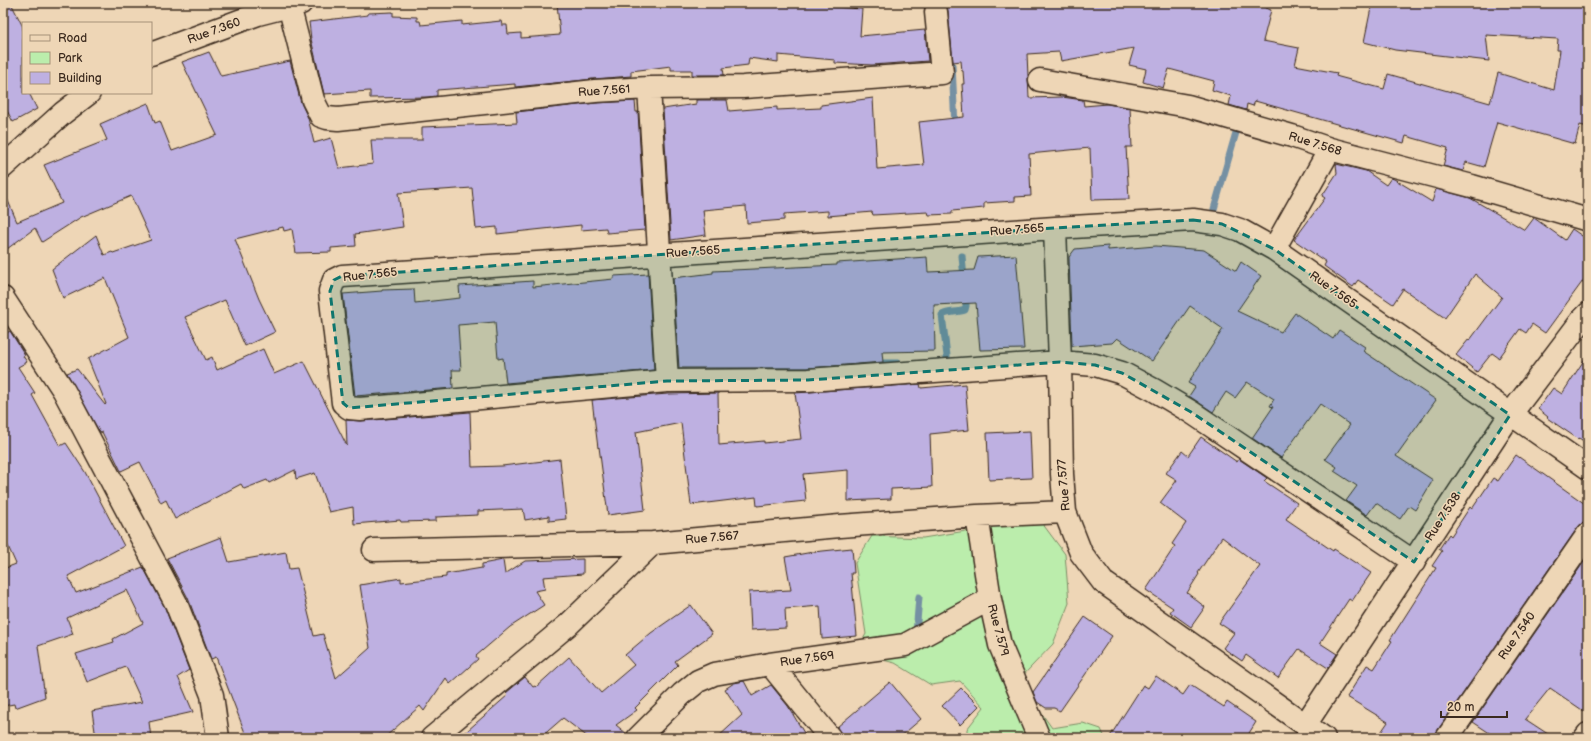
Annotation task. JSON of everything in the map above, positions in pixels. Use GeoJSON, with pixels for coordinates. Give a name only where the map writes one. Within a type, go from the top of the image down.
{"type":"FeatureCollection","features":[{"type":"Feature","properties":{"kind":"street","name":"Rue 7.360"},"geometry":{"type":"LineString","coordinates":[[152,54],[258,14],[295,4]]}},
{"type":"Feature","properties":{"kind":"street","name":"Rue 7.561"},"geometry":{"type":"LineString","coordinates":[[295,4],[313,100],[321,116],[327,118],[345,118],[595,91],[649,88],[743,87],[942,74],[936,12]]}},
{"type":"Feature","properties":{"kind":"street","name":"Rue 7.568"},"geometry":{"type":"LineString","coordinates":[[1040,80],[1188,106],[1292,136],[1330,149],[1472,186],[1588,220]]}},
{"type":"Feature","properties":{"kind":"street"},"geometry":{"type":"LineString","coordinates":[[649,88],[667,381]]}},
{"type":"Feature","properties":{"kind":"street"},"geometry":{"type":"LineString","coordinates":[[3,167],[63,113],[88,94]]}},
{"type":"Feature","properties":{"kind":"street"},"geometry":{"type":"LineString","coordinates":[[1274,249],[1330,149]]}},
{"type":"Feature","properties":{"kind":"street","name":"Rue 7.565"},"geometry":{"type":"LineString","coordinates":[[1414,562],[1191,412],[1122,373],[1095,365],[1060,362],[808,380],[667,381],[360,409],[349,408],[343,403],[330,291],[334,280],[342,276],[1055,228],[1193,220],[1222,224],[1240,230],[1274,249],[1588,468]]}},
{"type":"Feature","properties":{"kind":"street","name":"Rue 7.577"},"geometry":{"type":"LineString","coordinates":[[1055,228],[1062,474],[1066,512],[1081,554],[1103,582],[1324,738]]}},
{"type":"Feature","properties":{"kind":"street"},"geometry":{"type":"LineString","coordinates":[[3,298],[64,391],[176,603],[212,695],[218,738]]}},
{"type":"Feature","properties":{"kind":"street","name":"Rue 7.538"},"geometry":{"type":"LineString","coordinates":[[1305,725],[1510,415],[1588,314]]}},
{"type":"Feature","properties":{"kind":"street","name":"Rue 7.567"},"geometry":{"type":"LineString","coordinates":[[374,550],[653,543],[840,526],[977,516],[1066,512]]}},
{"type":"Feature","properties":{"kind":"street","name":"Rue 7.579"},"geometry":{"type":"LineString","coordinates":[[977,516],[990,599],[1000,645],[1039,738]]}},
{"type":"Feature","properties":{"kind":"street","name":"Rue 7.540"},"geometry":{"type":"LineString","coordinates":[[1447,738],[1588,534]]}},
{"type":"Feature","properties":{"kind":"street"},"geometry":{"type":"LineString","coordinates":[[432,738],[569,624],[653,543]]}},
{"type":"Feature","properties":{"kind":"street","name":"Rue 7.569"},"geometry":{"type":"LineString","coordinates":[[645,736],[682,694],[698,681],[714,674],[770,664],[906,645],[990,599]]}},
{"type":"Feature","properties":{"kind":"street"},"geometry":{"type":"LineString","coordinates":[[770,664],[830,738]]}},
{"type":"Feature","properties":{"kind":"street"},"geometry":{"type":"LineString","coordinates":[[1585,738],[1588,734]]}},
{"type":"Feature","properties":{"kind":"highlighted area"},"geometry":{"type":"Polygon","coordinates":[[[1193,220],[1222,224],[1274,249],[1510,415],[1414,562],[1191,412],[1122,373],[1095,365],[1060,362],[808,380],[667,381],[349,408],[343,403],[330,291],[334,280],[342,276],[1193,220]]]}},
{"type":"Feature","properties":{"kind":"green space"},"geometry":{"type":"Polygon","coordinates":[[[1039,519],[1065,554],[1069,603],[1053,644],[1011,688],[1013,698],[1040,711],[1052,728],[1083,723],[1101,729],[1105,738],[967,738],[967,729],[984,707],[960,681],[931,685],[895,663],[855,653],[866,634],[855,563],[872,536],[923,538],[1039,519]]]}},
{"type":"Feature","properties":{"kind":"building"},"geometry":{"type":"Polygon","coordinates":[[[3,3],[11,3],[22,25],[22,94],[30,94],[37,109],[13,122],[3,103],[3,3]]]}},
{"type":"Feature","properties":{"kind":"building"},"geometry":{"type":"Polygon","coordinates":[[[557,3],[834,3],[833,7],[862,9],[860,36],[925,30],[928,61],[872,65],[835,63],[835,60],[778,55],[778,62],[749,58],[748,65],[723,68],[724,75],[692,75],[692,70],[671,70],[671,66],[631,71],[631,76],[515,87],[515,84],[437,90],[437,96],[428,97],[370,98],[370,91],[324,94],[311,39],[309,22],[368,15],[368,13],[393,12],[393,16],[417,17],[417,21],[420,21],[421,25],[462,21],[462,25],[501,21],[502,25],[507,25],[508,34],[521,33],[521,38],[560,35],[557,3]]]}},
{"type":"Feature","properties":{"kind":"building"},"geometry":{"type":"Polygon","coordinates":[[[946,3],[1254,3],[1271,10],[1263,41],[1299,48],[1295,65],[1337,73],[1336,76],[1384,89],[1388,74],[1490,103],[1498,73],[1554,90],[1560,50],[1557,50],[1558,39],[1486,35],[1489,61],[1395,50],[1364,42],[1372,3],[1586,3],[1584,31],[1588,32],[1588,127],[1580,125],[1575,144],[1497,122],[1484,167],[1466,162],[1463,171],[1443,166],[1448,148],[1406,136],[1404,143],[1255,101],[1253,106],[1247,104],[1246,110],[1229,105],[1231,96],[1212,90],[1214,81],[1169,69],[1163,88],[1143,82],[1146,69],[1129,65],[1134,48],[1061,61],[1059,52],[1027,54],[1029,98],[1062,97],[1083,100],[1084,106],[1107,104],[1130,108],[1132,147],[1126,147],[1129,199],[1092,200],[1090,148],[1029,154],[1031,196],[1015,197],[1015,201],[984,203],[984,208],[952,211],[952,214],[929,215],[928,212],[873,215],[872,212],[828,216],[828,211],[784,214],[784,220],[747,223],[746,206],[703,210],[706,235],[671,240],[663,109],[696,104],[696,100],[727,100],[729,111],[777,107],[777,110],[821,108],[821,105],[873,98],[877,169],[924,165],[919,122],[964,117],[962,84],[964,84],[963,71],[961,61],[953,62],[946,3]]]}},
{"type":"Feature","properties":{"kind":"building"},"geometry":{"type":"Polygon","coordinates":[[[209,52],[221,76],[290,61],[301,103],[308,118],[314,143],[331,138],[339,168],[373,164],[371,140],[422,140],[422,127],[517,123],[516,112],[596,103],[635,101],[636,112],[638,112],[645,230],[607,233],[606,228],[581,230],[581,225],[497,234],[497,227],[476,229],[472,188],[398,193],[403,227],[355,234],[356,246],[331,248],[331,252],[296,253],[292,229],[284,231],[283,227],[235,239],[259,299],[275,332],[245,346],[225,300],[185,317],[206,360],[212,357],[217,370],[263,349],[274,374],[304,361],[347,446],[346,420],[361,421],[470,412],[472,467],[502,466],[560,459],[566,519],[549,521],[549,516],[525,520],[523,509],[478,511],[478,515],[436,517],[436,521],[401,522],[400,520],[354,524],[353,507],[329,512],[315,473],[296,479],[295,470],[269,483],[267,480],[244,489],[241,484],[175,519],[166,500],[161,503],[140,462],[121,471],[102,432],[100,433],[67,373],[77,369],[105,405],[106,404],[88,359],[129,337],[105,278],[63,298],[52,269],[96,235],[104,255],[151,240],[131,196],[81,217],[42,242],[35,228],[3,252],[3,189],[17,222],[62,203],[44,165],[107,140],[100,124],[148,103],[155,123],[160,121],[172,151],[217,135],[182,62],[209,52]]]}},
{"type":"Feature","properties":{"kind":"building"},"geometry":{"type":"Polygon","coordinates":[[[1336,164],[1366,171],[1386,185],[1391,178],[1394,179],[1432,202],[1436,189],[1470,198],[1525,230],[1534,218],[1565,240],[1572,229],[1588,240],[1588,274],[1545,333],[1532,324],[1526,333],[1520,329],[1499,358],[1492,353],[1477,372],[1456,355],[1469,339],[1470,340],[1502,297],[1475,274],[1445,318],[1403,289],[1393,304],[1358,280],[1353,287],[1324,266],[1326,262],[1294,240],[1325,198],[1322,196],[1337,173],[1336,164]]]}},
{"type":"Feature","properties":{"kind":"building"},"geometry":{"type":"Polygon","coordinates":[[[1108,246],[1108,250],[1156,246],[1204,250],[1236,271],[1241,262],[1261,276],[1237,311],[1281,332],[1295,313],[1333,339],[1339,330],[1365,347],[1363,351],[1436,400],[1396,456],[1433,480],[1415,510],[1409,506],[1400,519],[1376,503],[1367,515],[1346,501],[1357,486],[1334,471],[1337,467],[1325,459],[1350,425],[1320,404],[1281,458],[1252,438],[1273,407],[1270,406],[1274,399],[1247,382],[1235,398],[1226,392],[1213,412],[1189,396],[1195,387],[1188,383],[1223,329],[1190,306],[1152,361],[1117,338],[1112,343],[1072,346],[1069,257],[1075,249],[1108,246]]]}},
{"type":"Feature","properties":{"kind":"building"},"geometry":{"type":"Polygon","coordinates":[[[1016,255],[1024,349],[980,350],[976,303],[934,305],[935,351],[882,352],[883,362],[808,368],[679,368],[673,278],[713,273],[713,271],[837,265],[837,263],[927,257],[928,272],[974,270],[978,257],[1016,255]]]}},
{"type":"Feature","properties":{"kind":"building"},"geometry":{"type":"Polygon","coordinates":[[[648,274],[654,370],[506,383],[503,358],[498,359],[495,322],[458,325],[461,370],[452,370],[453,388],[355,396],[343,294],[382,290],[414,289],[415,303],[460,298],[459,286],[533,281],[533,287],[614,279],[614,276],[648,274]]]}},
{"type":"Feature","properties":{"kind":"building"},"geometry":{"type":"Polygon","coordinates":[[[10,331],[25,355],[23,356],[27,362],[18,367],[35,393],[32,395],[60,446],[66,443],[85,472],[124,546],[68,576],[76,593],[143,567],[165,608],[189,670],[178,677],[193,712],[149,722],[151,738],[96,738],[92,711],[142,702],[126,667],[87,682],[76,654],[114,642],[113,639],[143,623],[127,590],[67,618],[73,634],[38,646],[45,697],[15,708],[14,704],[3,706],[3,569],[16,564],[3,535],[3,335],[10,331]]]}},
{"type":"Feature","properties":{"kind":"building"},"geometry":{"type":"Polygon","coordinates":[[[1588,354],[1588,444],[1547,418],[1548,417],[1538,409],[1553,388],[1562,394],[1588,354]]]}},
{"type":"Feature","properties":{"kind":"building"},"geometry":{"type":"Polygon","coordinates":[[[920,384],[921,388],[965,384],[969,430],[930,434],[932,487],[891,489],[891,499],[848,501],[848,470],[803,474],[806,501],[757,506],[756,497],[691,505],[681,423],[636,432],[645,510],[608,515],[592,400],[668,394],[718,393],[719,445],[764,441],[764,443],[801,439],[795,393],[920,384]]]}},
{"type":"Feature","properties":{"kind":"building"},"geometry":{"type":"Polygon","coordinates":[[[1030,431],[1032,478],[989,480],[987,433],[1030,431]]]}},
{"type":"Feature","properties":{"kind":"building"},"geometry":{"type":"Polygon","coordinates":[[[1201,437],[1237,462],[1239,459],[1267,478],[1264,481],[1297,503],[1286,519],[1333,551],[1334,549],[1371,573],[1352,601],[1349,599],[1320,643],[1337,654],[1328,668],[1299,649],[1278,678],[1246,655],[1242,661],[1223,648],[1234,633],[1219,623],[1260,566],[1222,537],[1198,573],[1199,574],[1187,593],[1205,607],[1191,627],[1170,612],[1173,608],[1146,590],[1175,546],[1172,544],[1186,523],[1160,503],[1177,480],[1166,473],[1182,451],[1188,456],[1201,437]]]}},
{"type":"Feature","properties":{"kind":"building"},"geometry":{"type":"Polygon","coordinates":[[[1516,455],[1588,506],[1588,522],[1582,523],[1578,527],[1437,731],[1435,738],[1377,738],[1388,722],[1347,697],[1367,665],[1374,669],[1392,641],[1390,640],[1436,568],[1432,566],[1442,551],[1439,549],[1449,534],[1451,536],[1470,507],[1472,509],[1493,478],[1498,481],[1516,455]]]}},
{"type":"Feature","properties":{"kind":"building"},"geometry":{"type":"Polygon","coordinates":[[[221,537],[229,562],[286,552],[289,569],[297,568],[314,636],[323,634],[336,678],[370,648],[360,585],[401,578],[401,582],[446,577],[446,574],[482,568],[482,564],[503,560],[505,574],[525,561],[583,559],[583,574],[543,577],[545,589],[535,591],[544,605],[510,627],[476,656],[478,659],[450,684],[446,678],[424,711],[420,706],[384,738],[247,738],[216,657],[211,659],[188,598],[167,558],[221,537]]]}},
{"type":"Feature","properties":{"kind":"building"},"geometry":{"type":"Polygon","coordinates":[[[852,548],[854,573],[851,573],[857,636],[822,639],[820,606],[785,609],[786,628],[751,630],[749,592],[791,590],[785,557],[813,552],[852,548]]]}},
{"type":"Feature","properties":{"kind":"building"},"geometry":{"type":"Polygon","coordinates":[[[1588,556],[1588,714],[1550,688],[1525,719],[1554,738],[1497,738],[1473,722],[1588,556]]]}},
{"type":"Feature","properties":{"kind":"building"},"geometry":{"type":"Polygon","coordinates":[[[691,605],[712,634],[675,661],[678,665],[635,708],[637,710],[616,725],[627,734],[626,738],[589,738],[563,718],[540,738],[459,738],[508,695],[506,693],[525,677],[533,687],[536,687],[569,657],[601,693],[634,665],[625,655],[651,633],[691,605]]]}},
{"type":"Feature","properties":{"kind":"building"},"geometry":{"type":"Polygon","coordinates":[[[1085,617],[1112,636],[1060,711],[1054,708],[1046,708],[1037,702],[1033,692],[1085,617]]]}},
{"type":"Feature","properties":{"kind":"building"},"geometry":{"type":"Polygon","coordinates":[[[1156,676],[1183,695],[1190,685],[1224,707],[1227,702],[1256,722],[1246,738],[1109,738],[1143,685],[1148,688],[1156,676]]]}},
{"type":"Feature","properties":{"kind":"building"},"geometry":{"type":"Polygon","coordinates":[[[744,681],[752,696],[771,685],[788,706],[807,738],[717,738],[742,715],[725,689],[734,683],[744,681]]]}},
{"type":"Feature","properties":{"kind":"building"},"geometry":{"type":"Polygon","coordinates":[[[890,682],[921,719],[899,738],[842,738],[837,727],[890,682]]]}},
{"type":"Feature","properties":{"kind":"building"},"geometry":{"type":"Polygon","coordinates":[[[961,688],[979,706],[960,725],[942,706],[961,688]]]}},
{"type":"Feature","properties":{"kind":"waterway"},"geometry":{"type":"LineString","coordinates":[[952,65],[955,127]]}},
{"type":"Feature","properties":{"kind":"waterway"},"geometry":{"type":"LineString","coordinates":[[1214,209],[1237,129]]}},
{"type":"Feature","properties":{"kind":"waterway"},"geometry":{"type":"LineString","coordinates":[[962,256],[964,279]]}},
{"type":"Feature","properties":{"kind":"waterway"},"geometry":{"type":"LineString","coordinates":[[940,363],[947,360],[942,315],[965,310],[966,295]]}},
{"type":"Feature","properties":{"kind":"waterway"},"geometry":{"type":"LineString","coordinates":[[884,363],[898,363]]}},
{"type":"Feature","properties":{"kind":"waterway"},"geometry":{"type":"LineString","coordinates":[[916,634],[919,597]]}}]}
